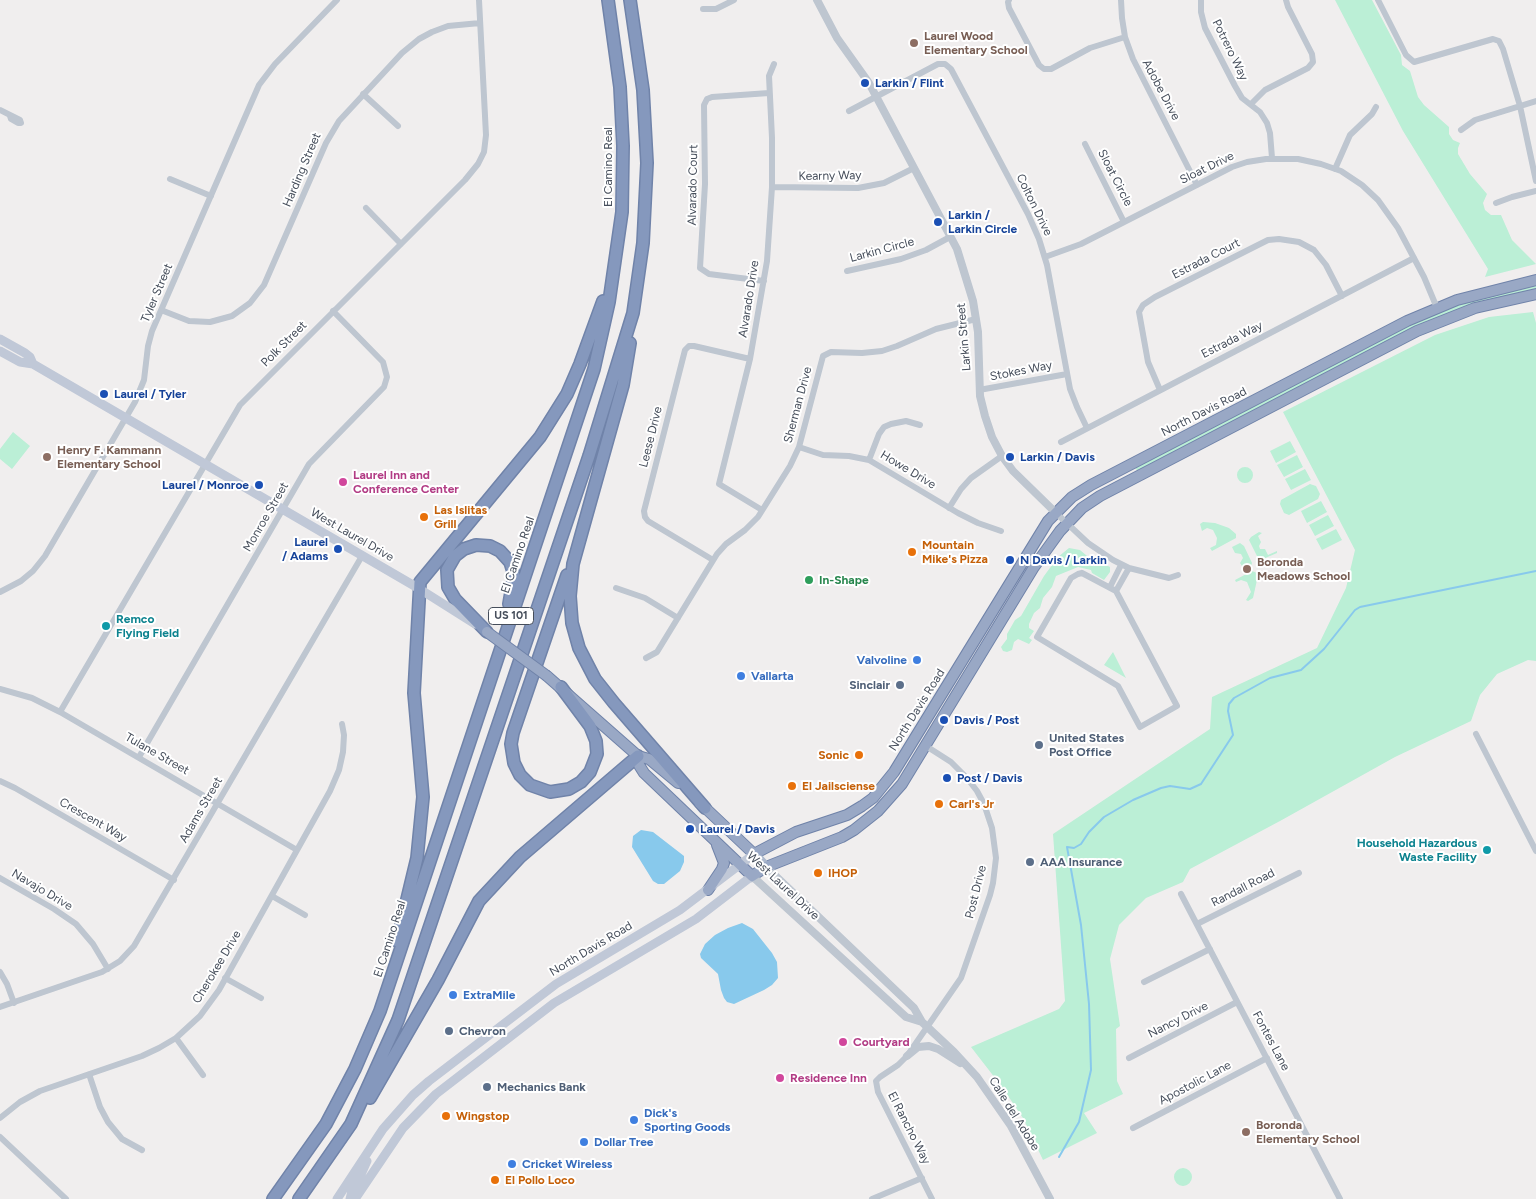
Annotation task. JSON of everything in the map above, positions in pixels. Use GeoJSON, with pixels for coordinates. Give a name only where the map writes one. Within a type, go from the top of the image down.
{"type":"FeatureCollection","features":[{"type":"Feature","properties":{"kind":"highway","name":"El Camino Real"},"geometry":{"type":"LineString","coordinates":[[273,1199],[326,1124],[355,1069],[380,1011],[594,369],[609,302],[622,212],[623,146],[620,88],[608,0]]}},
{"type":"Feature","properties":{"kind":"highway","name":"US 101"},"geometry":{"type":"LineString","coordinates":[[299,1199],[351,1124],[398,1020],[412,984],[589,456],[633,313],[643,243],[647,163],[646,124],[630,0]]}},
{"type":"Feature","properties":{"kind":"highway"},"geometry":{"type":"LineString","coordinates":[[396,966],[396,943],[417,858],[423,797],[414,693],[418,588],[425,575],[540,437],[567,394],[593,329],[616,256]]}},
{"type":"Feature","properties":{"kind":"highway","name":"North Davis Road"},"geometry":{"type":"LineString","coordinates":[[754,854],[796,832],[855,810],[872,798],[886,784],[1027,553],[1048,521],[1072,497],[1091,485],[1407,321],[1472,295],[1536,280]]}},
{"type":"Feature","properties":{"kind":"highway","name":"North Davis Road"},"geometry":{"type":"LineString","coordinates":[[752,876],[766,867],[842,837],[878,811],[902,784],[1029,574],[1066,523],[1082,508],[1100,496],[1417,331],[1475,308],[1536,294]]}},
{"type":"Feature","properties":{"kind":"highway"},"geometry":{"type":"LineString","coordinates":[[633,313],[624,386],[573,564],[570,596],[572,623],[579,648],[595,679],[706,808]]}},
{"type":"Feature","properties":{"kind":"highway"},"geometry":{"type":"LineString","coordinates":[[561,687],[590,726],[596,740],[597,754],[590,772],[581,782],[569,789],[550,792],[530,785],[520,775],[514,763],[511,744],[513,733],[579,541]]}},
{"type":"Feature","properties":{"kind":"highway"},"geometry":{"type":"LineString","coordinates":[[487,632],[455,599],[446,581],[447,570],[455,556],[464,549],[476,545],[490,546],[500,551],[510,562],[514,575],[496,662]]}},
{"type":"Feature","properties":{"kind":"highway","name":"West Laurel Drive"},"geometry":{"type":"LineString","coordinates":[[487,632],[561,687],[638,756],[649,759],[657,765],[754,854]]}},
{"type":"Feature","properties":{"kind":"highway"},"geometry":{"type":"LineString","coordinates":[[351,1124],[374,1092],[438,980],[479,901],[520,857],[638,756]]}},
{"type":"Feature","properties":{"kind":"highway","name":"West Laurel Drive"},"geometry":{"type":"LineString","coordinates":[[638,756],[644,772],[752,876]]}},
{"type":"Feature","properties":{"kind":"highway"},"geometry":{"type":"LineString","coordinates":[[708,890],[722,870],[724,863],[714,840]]}},
{"type":"Feature","properties":{"kind":"main road","name":"West Laurel Drive"},"geometry":{"type":"LineString","coordinates":[[0,339],[25,353],[30,357],[32,364]]}},
{"type":"Feature","properties":{"kind":"main road","name":"West Laurel Drive"},"geometry":{"type":"LineString","coordinates":[[0,351],[20,362],[32,364],[418,588],[487,632]]}},
{"type":"Feature","properties":{"kind":"main road","name":"West Laurel Drive"},"geometry":{"type":"LineString","coordinates":[[754,854],[766,867]]}},
{"type":"Feature","properties":{"kind":"main road","name":"North Davis Road"},"geometry":{"type":"LineString","coordinates":[[336,1199],[395,1115],[413,1095],[556,984],[680,910],[754,854]]}},
{"type":"Feature","properties":{"kind":"main road","name":"North Davis Road"},"geometry":{"type":"LineString","coordinates":[[355,1199],[403,1128],[436,1094],[554,1003],[696,919],[752,876]]}},
{"type":"Feature","properties":{"kind":"main road"},"geometry":{"type":"LineString","coordinates":[[350,1199],[352,1190],[363,1173],[374,1144]]}},
{"type":"Feature","properties":{"kind":"street","name":"Tyler Street"},"geometry":{"type":"LineString","coordinates":[[0,592],[21,581],[33,571],[45,556],[126,419],[142,385],[149,341],[161,310],[262,80],[337,0]]}},
{"type":"Feature","properties":{"kind":"street","name":"Polk Street"},"geometry":{"type":"LineString","coordinates":[[60,712],[240,404],[473,171],[484,152],[486,135],[478,0]]}},
{"type":"Feature","properties":{"kind":"street"},"geometry":{"type":"LineString","coordinates":[[703,9],[716,9],[734,0]]}},
{"type":"Feature","properties":{"kind":"street","name":"Larkin Street"},"geometry":{"type":"LineString","coordinates":[[817,0],[837,38],[860,68],[877,97],[957,249],[970,288],[976,319],[979,390],[987,424],[1002,456],[1016,474],[1094,548],[1128,568],[1169,578],[1178,575]]}},
{"type":"Feature","properties":{"kind":"street"},"geometry":{"type":"LineString","coordinates":[[1009,0],[1009,8],[1039,66],[1044,69],[1051,69],[1097,46],[1125,37]]}},
{"type":"Feature","properties":{"kind":"street","name":"Adobe Drive"},"geometry":{"type":"LineString","coordinates":[[1122,0],[1125,37],[1133,60],[1197,185]]}},
{"type":"Feature","properties":{"kind":"street","name":"Potrero Way"},"geometry":{"type":"LineString","coordinates":[[1201,0],[1204,28],[1242,98],[1262,115],[1267,124],[1270,133],[1272,158]]}},
{"type":"Feature","properties":{"kind":"street"},"geometry":{"type":"LineString","coordinates":[[1251,104],[1265,90],[1308,68],[1313,62],[1312,54],[1286,0]]}},
{"type":"Feature","properties":{"kind":"street"},"geometry":{"type":"LineString","coordinates":[[1381,1],[1406,55],[1412,61],[1420,61],[1493,39],[1499,41],[1520,106],[1536,181]]}},
{"type":"Feature","properties":{"kind":"street","name":"Harding Street"},"geometry":{"type":"LineString","coordinates":[[161,310],[184,320],[210,322],[232,316],[254,299],[266,280],[329,136],[339,120],[406,49],[423,36],[448,26],[480,23]]}},
{"type":"Feature","properties":{"kind":"street","name":"Colton Drive"},"geometry":{"type":"LineString","coordinates":[[877,97],[934,66],[943,63],[951,69],[1036,232],[1045,257],[1067,374],[1075,402],[1087,428]]}},
{"type":"Feature","properties":{"kind":"street","name":"Alvarado Drive"},"geometry":{"type":"LineString","coordinates":[[762,510],[719,484],[750,359],[768,251],[772,187],[769,73],[774,64]]}},
{"type":"Feature","properties":{"kind":"street","name":"Alvarado Court"},"geometry":{"type":"LineString","coordinates":[[764,281],[706,273],[699,265],[706,184],[705,103],[712,97],[769,93]]}},
{"type":"Feature","properties":{"kind":"street"},"geometry":{"type":"LineString","coordinates":[[363,94],[398,126]]}},
{"type":"Feature","properties":{"kind":"street"},"geometry":{"type":"LineString","coordinates":[[849,111],[877,97]]}},
{"type":"Feature","properties":{"kind":"street"},"geometry":{"type":"LineString","coordinates":[[1461,130],[1475,120],[1536,101]]}},
{"type":"Feature","properties":{"kind":"street"},"geometry":{"type":"LineString","coordinates":[[1335,169],[1350,134],[1372,114],[1376,107]]}},
{"type":"Feature","properties":{"kind":"street"},"geometry":{"type":"LineString","coordinates":[[0,110],[10,116]]}},
{"type":"Feature","properties":{"kind":"street","name":"Sloat Circle"},"geometry":{"type":"LineString","coordinates":[[1085,144],[1124,222]]}},
{"type":"Feature","properties":{"kind":"street","name":"Sloat Drive"},"geometry":{"type":"LineString","coordinates":[[1045,257],[1073,248],[1240,164],[1253,160],[1272,158],[1306,160],[1335,169],[1355,180],[1378,200],[1393,219],[1414,258],[1437,308]]}},
{"type":"Feature","properties":{"kind":"street","name":"Kearny Way"},"geometry":{"type":"LineString","coordinates":[[772,187],[858,188],[884,182],[914,168]]}},
{"type":"Feature","properties":{"kind":"street"},"geometry":{"type":"LineString","coordinates":[[170,179],[211,196]]}},
{"type":"Feature","properties":{"kind":"street"},"geometry":{"type":"LineString","coordinates":[[1496,203],[1536,191]]}},
{"type":"Feature","properties":{"kind":"street"},"geometry":{"type":"LineString","coordinates":[[366,208],[401,244]]}},
{"type":"Feature","properties":{"kind":"street","name":"Larkin Circle"},"geometry":{"type":"LineString","coordinates":[[847,271],[901,259],[926,250],[950,237]]}},
{"type":"Feature","properties":{"kind":"street","name":"Estrada Court"},"geometry":{"type":"LineString","coordinates":[[1160,390],[1148,362],[1139,312],[1146,303],[1172,289],[1264,242],[1286,239],[1305,244],[1317,254],[1326,265],[1342,296]]}},
{"type":"Feature","properties":{"kind":"street","name":"Estrada Way"},"geometry":{"type":"LineString","coordinates":[[1061,442],[1414,258]]}},
{"type":"Feature","properties":{"kind":"street","name":"Monroe Street"},"geometry":{"type":"LineString","coordinates":[[139,757],[313,459],[370,403],[386,382],[383,362],[333,312]]}},
{"type":"Feature","properties":{"kind":"street","name":"Sherman Drive"},"geometry":{"type":"LineString","coordinates":[[646,658],[658,652],[713,560],[726,544],[750,526],[790,466],[799,447],[821,359],[825,354],[831,352],[862,353],[882,350],[936,329],[976,319]]}},
{"type":"Feature","properties":{"kind":"street","name":"Leese Drive"},"geometry":{"type":"LineString","coordinates":[[713,560],[648,521],[644,517],[644,511],[685,350],[689,346],[694,346],[750,359]]}},
{"type":"Feature","properties":{"kind":"street","name":"Stokes Way"},"geometry":{"type":"LineString","coordinates":[[979,390],[1067,374]]}},
{"type":"Feature","properties":{"kind":"street"},"geometry":{"type":"LineString","coordinates":[[869,460],[879,434],[884,427],[906,421],[920,424]]}},
{"type":"Feature","properties":{"kind":"street","name":"Howe Drive"},"geometry":{"type":"LineString","coordinates":[[799,447],[823,455],[849,456],[869,460],[949,508],[971,520],[1001,532]]}},
{"type":"Feature","properties":{"kind":"street"},"geometry":{"type":"LineString","coordinates":[[949,508],[961,489],[971,478],[1002,456]]}},
{"type":"Feature","properties":{"kind":"street","name":"Adams Street"},"geometry":{"type":"LineString","coordinates":[[0,1008],[108,970],[120,961],[134,946],[362,556]]}},
{"type":"Feature","properties":{"kind":"street"},"geometry":{"type":"LineString","coordinates":[[1110,587],[1122,565]]}},
{"type":"Feature","properties":{"kind":"street"},"geometry":{"type":"LineString","coordinates":[[1116,592],[1128,568]]}},
{"type":"Feature","properties":{"kind":"street"},"geometry":{"type":"LineString","coordinates":[[1078,574],[1086,574],[1116,592],[1177,706],[1140,727],[1118,686],[1037,637],[1068,583],[1078,574]]}},
{"type":"Feature","properties":{"kind":"street"},"geometry":{"type":"LineString","coordinates":[[616,588],[645,598],[678,618]]}},
{"type":"Feature","properties":{"kind":"street","name":"Tulane Street"},"geometry":{"type":"LineString","coordinates":[[0,690],[32,698],[60,712],[297,850]]}},
{"type":"Feature","properties":{"kind":"street","name":"Cherokee Drive"},"geometry":{"type":"LineString","coordinates":[[0,1118],[20,1102],[40,1091],[142,1056],[176,1038],[205,1011],[226,978],[337,777],[344,746],[342,724]]}},
{"type":"Feature","properties":{"kind":"street"},"geometry":{"type":"LineString","coordinates":[[1476,734],[1536,852]]}},
{"type":"Feature","properties":{"kind":"street","name":"Post Drive"},"geometry":{"type":"LineString","coordinates":[[925,1024],[961,978],[990,892],[996,858],[992,828],[984,804],[976,791],[967,778],[951,762],[926,746]]}},
{"type":"Feature","properties":{"kind":"street","name":"Crescent Way"},"geometry":{"type":"LineString","coordinates":[[0,781],[174,880]]}},
{"type":"Feature","properties":{"kind":"street","name":"West Laurel Drive"},"geometry":{"type":"LineString","coordinates":[[766,867],[914,1008],[925,1024]]}},
{"type":"Feature","properties":{"kind":"street","name":"Randall Road"},"geometry":{"type":"LineString","coordinates":[[1197,924],[1299,873]]}},
{"type":"Feature","properties":{"kind":"street","name":"West Laurel Drive"},"geometry":{"type":"LineString","coordinates":[[752,876],[906,1017],[925,1024]]}},
{"type":"Feature","properties":{"kind":"street","name":"Navajo Drive"},"geometry":{"type":"LineString","coordinates":[[0,878],[76,924],[93,944],[108,970]]}},
{"type":"Feature","properties":{"kind":"street","name":"Fontes Lane"},"geometry":{"type":"LineString","coordinates":[[1181,894],[1340,1199]]}},
{"type":"Feature","properties":{"kind":"street"},"geometry":{"type":"LineString","coordinates":[[272,896],[305,915]]}},
{"type":"Feature","properties":{"kind":"street"},"geometry":{"type":"LineString","coordinates":[[1144,982],[1210,950]]}},
{"type":"Feature","properties":{"kind":"street"},"geometry":{"type":"LineString","coordinates":[[0,972],[14,1003]]}},
{"type":"Feature","properties":{"kind":"street"},"geometry":{"type":"LineString","coordinates":[[226,978],[260,998]]}},
{"type":"Feature","properties":{"kind":"street","name":"Nancy Drive"},"geometry":{"type":"LineString","coordinates":[[1129,1058],[1237,1002]]}},
{"type":"Feature","properties":{"kind":"street","name":"El Rancho Way"},"geometry":{"type":"LineString","coordinates":[[925,1024],[907,1056],[898,1065],[880,1077],[876,1081],[876,1086],[932,1199]]}},
{"type":"Feature","properties":{"kind":"street","name":"Calle del Adobe"},"geometry":{"type":"LineString","coordinates":[[925,1024],[977,1077],[1011,1126],[1050,1199]]}},
{"type":"Feature","properties":{"kind":"street"},"geometry":{"type":"LineString","coordinates":[[176,1038],[203,1075]]}},
{"type":"Feature","properties":{"kind":"street"},"geometry":{"type":"LineString","coordinates":[[907,1056],[918,1047],[925,1045],[934,1047],[954,1058],[977,1077]]}},
{"type":"Feature","properties":{"kind":"street","name":"Apostolic Lane"},"geometry":{"type":"LineString","coordinates":[[1133,1128],[1267,1058]]}},
{"type":"Feature","properties":{"kind":"street"},"geometry":{"type":"LineString","coordinates":[[89,1074],[100,1107],[108,1122],[122,1139],[142,1150]]}},
{"type":"Feature","properties":{"kind":"street"},"geometry":{"type":"LineString","coordinates":[[0,1137],[66,1199]]}},
{"type":"Feature","properties":{"kind":"street"},"geometry":{"type":"LineString","coordinates":[[872,1199],[922,1178]]}},
{"type":"Feature","properties":{"kind":"green space"},"geometry":{"type":"Polygon","coordinates":[[[1335,0],[1372,0],[1401,55],[1402,65],[1410,71],[1418,97],[1424,105],[1449,127],[1449,134],[1453,140],[1460,143],[1458,154],[1470,174],[1487,194],[1483,203],[1485,210],[1491,215],[1501,215],[1512,240],[1536,264],[1485,277],[1488,269],[1403,131],[1335,0]]]}},
{"type":"Feature","properties":{"kind":"green space"},"geometry":{"type":"Polygon","coordinates":[[[1536,284],[1536,289],[1468,306],[1138,471],[1135,468],[1343,358],[1429,315],[1479,297],[1536,284]]]}},
{"type":"Feature","properties":{"kind":"green space"},"geometry":{"type":"Polygon","coordinates":[[[1533,312],[1536,323],[1536,661],[1528,660],[1497,674],[1480,695],[1471,721],[1395,757],[1190,869],[1183,882],[1146,898],[1119,925],[1110,959],[1120,1026],[1116,1029],[1117,1081],[1123,1094],[1084,1113],[1097,1133],[1043,1160],[1023,1118],[971,1047],[1059,1009],[1065,1001],[1053,834],[1210,729],[1212,697],[1317,648],[1346,588],[1355,550],[1283,412],[1435,335],[1489,317],[1533,312]]]}},
{"type":"Feature","properties":{"kind":"green space"},"geometry":{"type":"Polygon","coordinates":[[[13,432],[30,446],[12,469],[0,459],[0,449],[13,432]]]}},
{"type":"Feature","properties":{"kind":"green space"},"geometry":{"type":"Polygon","coordinates":[[[1290,441],[1296,452],[1276,463],[1270,451],[1290,441]]]}},
{"type":"Feature","properties":{"kind":"green space"},"geometry":{"type":"Polygon","coordinates":[[[1297,455],[1303,467],[1284,477],[1277,465],[1297,455]]]}},
{"type":"Feature","properties":{"kind":"green space"},"geometry":{"type":"Polygon","coordinates":[[[1242,467],[1248,467],[1253,472],[1251,481],[1242,483],[1237,478],[1237,472],[1242,467]]]}},
{"type":"Feature","properties":{"kind":"green space"},"geometry":{"type":"Polygon","coordinates":[[[1305,469],[1311,480],[1291,490],[1285,479],[1305,469]]]}},
{"type":"Feature","properties":{"kind":"green space"},"geometry":{"type":"Polygon","coordinates":[[[1310,484],[1316,486],[1320,494],[1318,499],[1289,515],[1284,513],[1280,504],[1281,500],[1310,484]]]}},
{"type":"Feature","properties":{"kind":"green space"},"geometry":{"type":"Polygon","coordinates":[[[1321,501],[1327,512],[1307,523],[1301,511],[1321,501]]]}},
{"type":"Feature","properties":{"kind":"green space"},"geometry":{"type":"Polygon","coordinates":[[[1328,515],[1334,526],[1315,536],[1309,525],[1328,515]]]}},
{"type":"Feature","properties":{"kind":"green space"},"geometry":{"type":"Polygon","coordinates":[[[1203,522],[1215,523],[1229,528],[1236,534],[1236,538],[1212,551],[1210,548],[1216,545],[1217,538],[1213,530],[1207,528],[1202,531],[1200,524],[1203,522]]]}},
{"type":"Feature","properties":{"kind":"green space"},"geometry":{"type":"Polygon","coordinates":[[[1336,529],[1342,540],[1322,550],[1316,539],[1336,529]]]}},
{"type":"Feature","properties":{"kind":"green space"},"geometry":{"type":"Polygon","coordinates":[[[1259,532],[1262,533],[1258,536],[1261,542],[1260,549],[1265,549],[1268,555],[1277,551],[1277,553],[1263,559],[1258,558],[1249,540],[1259,532]]]}},
{"type":"Feature","properties":{"kind":"green space"},"geometry":{"type":"Polygon","coordinates":[[[1240,543],[1244,546],[1252,563],[1251,566],[1244,569],[1240,563],[1243,558],[1241,554],[1235,553],[1232,547],[1240,543]]]}},
{"type":"Feature","properties":{"kind":"green space"},"geometry":{"type":"Polygon","coordinates":[[[1069,548],[1080,550],[1093,561],[1110,567],[1110,572],[1104,580],[1092,573],[1091,570],[1078,567],[1056,576],[1052,587],[1043,598],[1040,608],[1034,613],[1029,624],[1029,628],[1034,631],[1029,638],[1032,640],[1029,644],[1018,639],[1014,642],[1012,650],[1003,651],[1001,647],[1007,639],[1007,634],[1015,620],[1021,616],[1044,576],[1058,557],[1069,548]]]}},
{"type":"Feature","properties":{"kind":"green space"},"geometry":{"type":"Polygon","coordinates":[[[1252,571],[1257,573],[1257,580],[1253,598],[1248,601],[1246,600],[1251,592],[1247,582],[1241,580],[1236,582],[1235,580],[1252,571]]]}},
{"type":"Feature","properties":{"kind":"green space"},"geometry":{"type":"Polygon","coordinates":[[[1113,652],[1126,678],[1104,665],[1113,652]]]}},
{"type":"Feature","properties":{"kind":"green space"},"geometry":{"type":"Polygon","coordinates":[[[1179,1168],[1187,1168],[1192,1173],[1190,1184],[1179,1186],[1174,1181],[1174,1173],[1179,1168]]]}},
{"type":"Feature","properties":{"kind":"water"},"geometry":{"type":"Polygon","coordinates":[[[641,830],[653,832],[684,856],[684,862],[680,871],[664,884],[658,884],[653,881],[632,847],[633,836],[641,830]]]}},
{"type":"Feature","properties":{"kind":"water"},"geometry":{"type":"Polygon","coordinates":[[[742,923],[753,929],[772,953],[777,962],[778,978],[764,990],[734,1004],[727,1002],[724,998],[718,974],[701,958],[700,954],[705,944],[715,935],[742,923]]]}},
{"type":"Feature","properties":{"kind":"waterway"},"geometry":{"type":"LineString","coordinates":[[1059,1157],[1079,1122],[1091,1070],[1089,1004],[1081,925],[1067,847],[1074,848],[1081,844],[1089,832],[1104,817],[1133,800],[1161,788],[1170,786],[1190,789],[1201,784],[1233,735],[1228,711],[1229,704],[1234,698],[1270,678],[1301,670],[1324,649],[1355,610],[1360,607],[1536,571]]}},
{"type":"Feature","properties":{"kind":"place","name":"Laurel Wood Elementary School"},"geometry":{"type":"Point","coordinates":[914,43]}},
{"type":"Feature","properties":{"kind":"place","name":"Larkin / Flint"},"geometry":{"type":"Point","coordinates":[865,83]}},
{"type":"Feature","properties":{"kind":"place","name":"Larkin / Larkin Circle"},"geometry":{"type":"Point","coordinates":[938,222]}},
{"type":"Feature","properties":{"kind":"place","name":"Laurel / Tyler"},"geometry":{"type":"Point","coordinates":[104,394]}},
{"type":"Feature","properties":{"kind":"place","name":"Henry F. Kammann Elementary School"},"geometry":{"type":"Point","coordinates":[47,457]}},
{"type":"Feature","properties":{"kind":"place","name":"Larkin / Davis"},"geometry":{"type":"Point","coordinates":[1010,457]}},
{"type":"Feature","properties":{"kind":"place","name":"Laurel Inn and Conference Center"},"geometry":{"type":"Point","coordinates":[343,482]}},
{"type":"Feature","properties":{"kind":"place","name":"Laurel / Monroe"},"geometry":{"type":"Point","coordinates":[259,485]}},
{"type":"Feature","properties":{"kind":"place","name":"Las Islitas Grill"},"geometry":{"type":"Point","coordinates":[424,517]}},
{"type":"Feature","properties":{"kind":"place","name":"Laurel / Adams"},"geometry":{"type":"Point","coordinates":[338,549]}},
{"type":"Feature","properties":{"kind":"place","name":"Mountain Mike's Pizza"},"geometry":{"type":"Point","coordinates":[912,552]}},
{"type":"Feature","properties":{"kind":"place","name":"N Davis / Larkin"},"geometry":{"type":"Point","coordinates":[1010,560]}},
{"type":"Feature","properties":{"kind":"place","name":"Boronda Meadows School"},"geometry":{"type":"Point","coordinates":[1247,569]}},
{"type":"Feature","properties":{"kind":"place","name":"In-Shape"},"geometry":{"type":"Point","coordinates":[809,580]}},
{"type":"Feature","properties":{"kind":"place","name":"Remco Flying Field"},"geometry":{"type":"Point","coordinates":[106,626]}},
{"type":"Feature","properties":{"kind":"place","name":"Valvoline"},"geometry":{"type":"Point","coordinates":[917,660]}},
{"type":"Feature","properties":{"kind":"place","name":"Vallarta"},"geometry":{"type":"Point","coordinates":[741,676]}},
{"type":"Feature","properties":{"kind":"place","name":"Sinclair"},"geometry":{"type":"Point","coordinates":[900,685]}},
{"type":"Feature","properties":{"kind":"place","name":"Davis / Post"},"geometry":{"type":"Point","coordinates":[944,720]}},
{"type":"Feature","properties":{"kind":"place","name":"United States Post Office"},"geometry":{"type":"Point","coordinates":[1039,745]}},
{"type":"Feature","properties":{"kind":"place","name":"Sonic"},"geometry":{"type":"Point","coordinates":[859,755]}},
{"type":"Feature","properties":{"kind":"place","name":"Post / Davis"},"geometry":{"type":"Point","coordinates":[947,778]}},
{"type":"Feature","properties":{"kind":"place","name":"El Jailsciense"},"geometry":{"type":"Point","coordinates":[792,786]}},
{"type":"Feature","properties":{"kind":"place","name":"Carl's Jr"},"geometry":{"type":"Point","coordinates":[939,804]}},
{"type":"Feature","properties":{"kind":"place","name":"Laurel / Davis"},"geometry":{"type":"Point","coordinates":[690,829]}},
{"type":"Feature","properties":{"kind":"place","name":"Household Hazardous Waste Facility"},"geometry":{"type":"Point","coordinates":[1487,850]}},
{"type":"Feature","properties":{"kind":"place","name":"AAA Insurance"},"geometry":{"type":"Point","coordinates":[1030,862]}},
{"type":"Feature","properties":{"kind":"place","name":"IHOP"},"geometry":{"type":"Point","coordinates":[818,873]}},
{"type":"Feature","properties":{"kind":"place","name":"ExtraMile"},"geometry":{"type":"Point","coordinates":[453,995]}},
{"type":"Feature","properties":{"kind":"place","name":"Chevron"},"geometry":{"type":"Point","coordinates":[449,1031]}},
{"type":"Feature","properties":{"kind":"place","name":"Courtyard"},"geometry":{"type":"Point","coordinates":[843,1042]}},
{"type":"Feature","properties":{"kind":"place","name":"Residence Inn"},"geometry":{"type":"Point","coordinates":[780,1078]}},
{"type":"Feature","properties":{"kind":"place","name":"Mechanics Bank"},"geometry":{"type":"Point","coordinates":[487,1087]}},
{"type":"Feature","properties":{"kind":"place","name":"Wingstop"},"geometry":{"type":"Point","coordinates":[446,1116]}},
{"type":"Feature","properties":{"kind":"place","name":"Dick's Sporting Goods"},"geometry":{"type":"Point","coordinates":[634,1120]}},
{"type":"Feature","properties":{"kind":"place","name":"Boronda Elementary School"},"geometry":{"type":"Point","coordinates":[1246,1132]}},
{"type":"Feature","properties":{"kind":"place","name":"Dollar Tree"},"geometry":{"type":"Point","coordinates":[584,1142]}},
{"type":"Feature","properties":{"kind":"place","name":"Cricket Wireless"},"geometry":{"type":"Point","coordinates":[512,1164]}},
{"type":"Feature","properties":{"kind":"place","name":"El Pollo Loco"},"geometry":{"type":"Point","coordinates":[495,1180]}}]}
